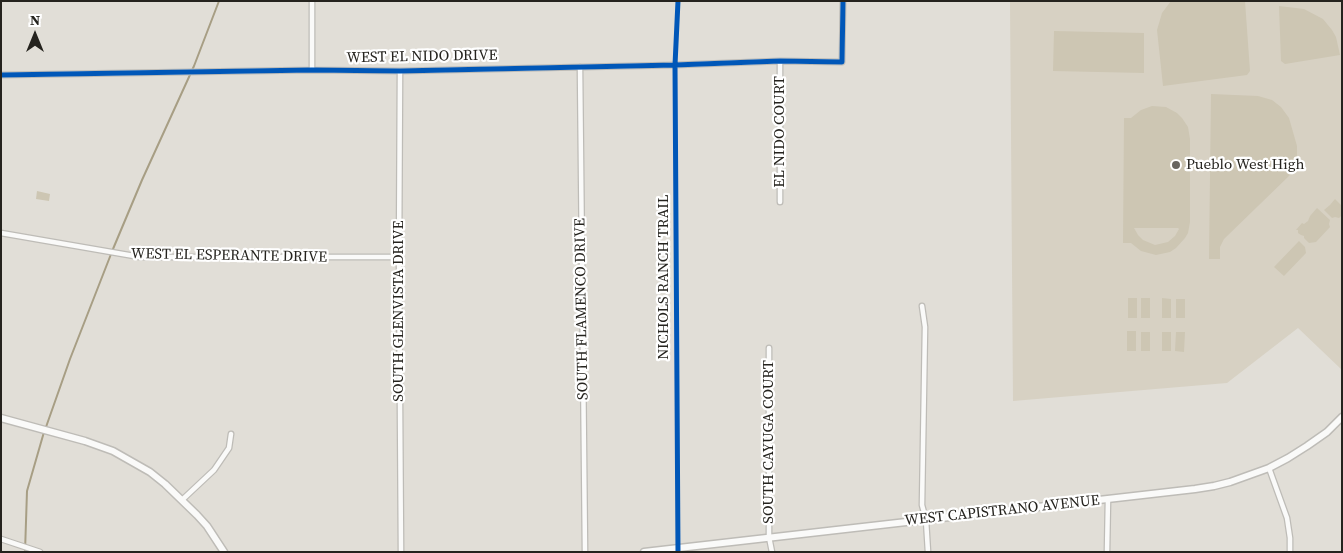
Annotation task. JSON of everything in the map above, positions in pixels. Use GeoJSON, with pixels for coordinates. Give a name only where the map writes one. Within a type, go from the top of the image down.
{"type":"FeatureCollection","features":[{"type":"Feature","properties":{"kind":"street"},"geometry":{"type":"LineString","coordinates":[[312,1],[312,70]]}},
{"type":"Feature","properties":{"kind":"street","name":"WEST EL NIDO DRIVE"},"geometry":{"type":"LineString","coordinates":[[2,75],[312,70],[400,71],[780,61],[842,62],[843,1]]}},
{"type":"Feature","properties":{"kind":"street","name":"EL NIDO COURT"},"geometry":{"type":"LineString","coordinates":[[780,61],[780,202]]}},
{"type":"Feature","properties":{"kind":"street","name":"SOUTH FLAMENCO DRIVE"},"geometry":{"type":"LineString","coordinates":[[580,67],[585,552]]}},
{"type":"Feature","properties":{"kind":"street","name":"SOUTH GLENVISTA DRIVE"},"geometry":{"type":"LineString","coordinates":[[400,71],[401,552]]}},
{"type":"Feature","properties":{"kind":"street","name":"WEST EL ESPERANTE DRIVE"},"geometry":{"type":"LineString","coordinates":[[1,233],[140,257],[399,257]]}},
{"type":"Feature","properties":{"kind":"street"},"geometry":{"type":"LineString","coordinates":[[922,306],[924,328],[922,505],[926,520],[928,552]]}},
{"type":"Feature","properties":{"kind":"street","name":"SOUTH CAYUGA COURT"},"geometry":{"type":"LineString","coordinates":[[769,348],[769,537],[772,552]]}},
{"type":"Feature","properties":{"kind":"street","name":"WEST CAPISTRANO AVENUE"},"geometry":{"type":"LineString","coordinates":[[644,552],[1214,486],[1269,468],[1307,446],[1342,417]]}},
{"type":"Feature","properties":{"kind":"street"},"geometry":{"type":"LineString","coordinates":[[1,418],[85,441],[113,451],[150,472],[182,500],[207,526],[224,552]]}},
{"type":"Feature","properties":{"kind":"street"},"geometry":{"type":"LineString","coordinates":[[182,500],[214,470],[229,448],[231,434]]}},
{"type":"Feature","properties":{"kind":"street"},"geometry":{"type":"LineString","coordinates":[[1269,468],[1287,518],[1290,552]]}},
{"type":"Feature","properties":{"kind":"street"},"geometry":{"type":"LineString","coordinates":[[1107,552],[1108,499]]}},
{"type":"Feature","properties":{"kind":"street"},"geometry":{"type":"LineString","coordinates":[[1,539],[40,552]]}},
{"type":"Feature","properties":{"kind":"shaded area","name":"Pueblo West High"},"geometry":{"type":"Polygon","coordinates":[[[1010,1],[1342,1],[1342,370],[1298,328],[1227,383],[1013,401],[1010,1]]]}},
{"type":"Feature","properties":{"kind":"shaded area"},"geometry":{"type":"Polygon","coordinates":[[[1171,1],[1245,1],[1250,71],[1247,75],[1163,86],[1157,30],[1162,13],[1171,1]]]}},
{"type":"Feature","properties":{"kind":"shaded area"},"geometry":{"type":"Polygon","coordinates":[[[1279,6],[1304,9],[1323,19],[1336,37],[1340,55],[1285,64],[1281,61],[1279,6]]]}},
{"type":"Feature","properties":{"kind":"shaded area"},"geometry":{"type":"Polygon","coordinates":[[[1054,31],[1144,33],[1144,73],[1053,71],[1054,31]]]}},
{"type":"Feature","properties":{"kind":"shaded area"},"geometry":{"type":"Polygon","coordinates":[[[1211,94],[1258,96],[1272,100],[1281,107],[1289,118],[1297,146],[1297,162],[1291,174],[1224,239],[1220,247],[1220,259],[1209,259],[1211,94]]]}},
{"type":"Feature","properties":{"kind":"shaded area"},"geometry":{"type":"Polygon","coordinates":[[[1152,106],[1166,107],[1177,113],[1188,127],[1190,139],[1190,222],[1188,233],[1176,248],[1170,252],[1156,255],[1141,251],[1131,243],[1123,243],[1124,118],[1131,118],[1141,110],[1152,106]],[[1134,228],[1143,240],[1155,245],[1168,242],[1175,236],[1178,228],[1134,228]]]}},
{"type":"Feature","properties":{"kind":"shaded area"},"geometry":{"type":"Polygon","coordinates":[[[37,191],[50,194],[49,201],[36,199],[37,191]]]}},
{"type":"Feature","properties":{"kind":"shaded area"},"geometry":{"type":"Polygon","coordinates":[[[1335,199],[1342,206],[1342,215],[1339,218],[1332,218],[1324,210],[1335,199]]]}},
{"type":"Feature","properties":{"kind":"shaded area"},"geometry":{"type":"Polygon","coordinates":[[[1317,208],[1330,220],[1330,227],[1316,242],[1309,243],[1296,230],[1302,223],[1304,224],[1308,221],[1317,208]]]}},
{"type":"Feature","properties":{"kind":"shaded area"},"geometry":{"type":"Polygon","coordinates":[[[1299,241],[1305,247],[1306,253],[1284,276],[1274,267],[1299,241]]]}},
{"type":"Feature","properties":{"kind":"shaded area"},"geometry":{"type":"Polygon","coordinates":[[[1128,298],[1137,298],[1137,318],[1128,318],[1128,298]]]}},
{"type":"Feature","properties":{"kind":"shaded area"},"geometry":{"type":"Polygon","coordinates":[[[1141,298],[1150,298],[1150,318],[1141,318],[1141,298]]]}},
{"type":"Feature","properties":{"kind":"shaded area"},"geometry":{"type":"Polygon","coordinates":[[[1162,298],[1171,299],[1171,318],[1162,318],[1162,298]]]}},
{"type":"Feature","properties":{"kind":"shaded area"},"geometry":{"type":"Polygon","coordinates":[[[1176,299],[1185,299],[1185,318],[1176,318],[1176,299]]]}},
{"type":"Feature","properties":{"kind":"shaded area"},"geometry":{"type":"Polygon","coordinates":[[[1127,331],[1136,331],[1136,351],[1127,351],[1127,331]]]}},
{"type":"Feature","properties":{"kind":"shaded area"},"geometry":{"type":"Polygon","coordinates":[[[1141,332],[1150,332],[1150,351],[1141,351],[1141,332]]]}},
{"type":"Feature","properties":{"kind":"shaded area"},"geometry":{"type":"Polygon","coordinates":[[[1162,332],[1171,332],[1171,351],[1162,351],[1162,332]]]}},
{"type":"Feature","properties":{"kind":"shaded area"},"geometry":{"type":"Polygon","coordinates":[[[1176,332],[1185,332],[1184,352],[1175,351],[1176,332]]]}},
{"type":"Feature","properties":{"kind":"waterway"},"geometry":{"type":"LineString","coordinates":[[46,427],[113,249],[194,66],[219,1]]}},
{"type":"Feature","properties":{"kind":"waterway"},"geometry":{"type":"LineString","coordinates":[[25,552],[27,491],[44,432]]}},
{"type":"Feature","properties":{"kind":"cycle path","name":"NICHOLS RANCH TRAIL"},"geometry":{"type":"LineString","coordinates":[[678,1],[675,65],[678,552]]}},
{"type":"Feature","properties":{"kind":"cycle path"},"geometry":{"type":"LineString","coordinates":[[2,75],[312,70],[400,71],[780,61],[842,62],[843,1]]}},
{"type":"Feature","properties":{"kind":"place","name":"Pueblo West High"},"geometry":{"type":"Point","coordinates":[1176,165]}}]}
